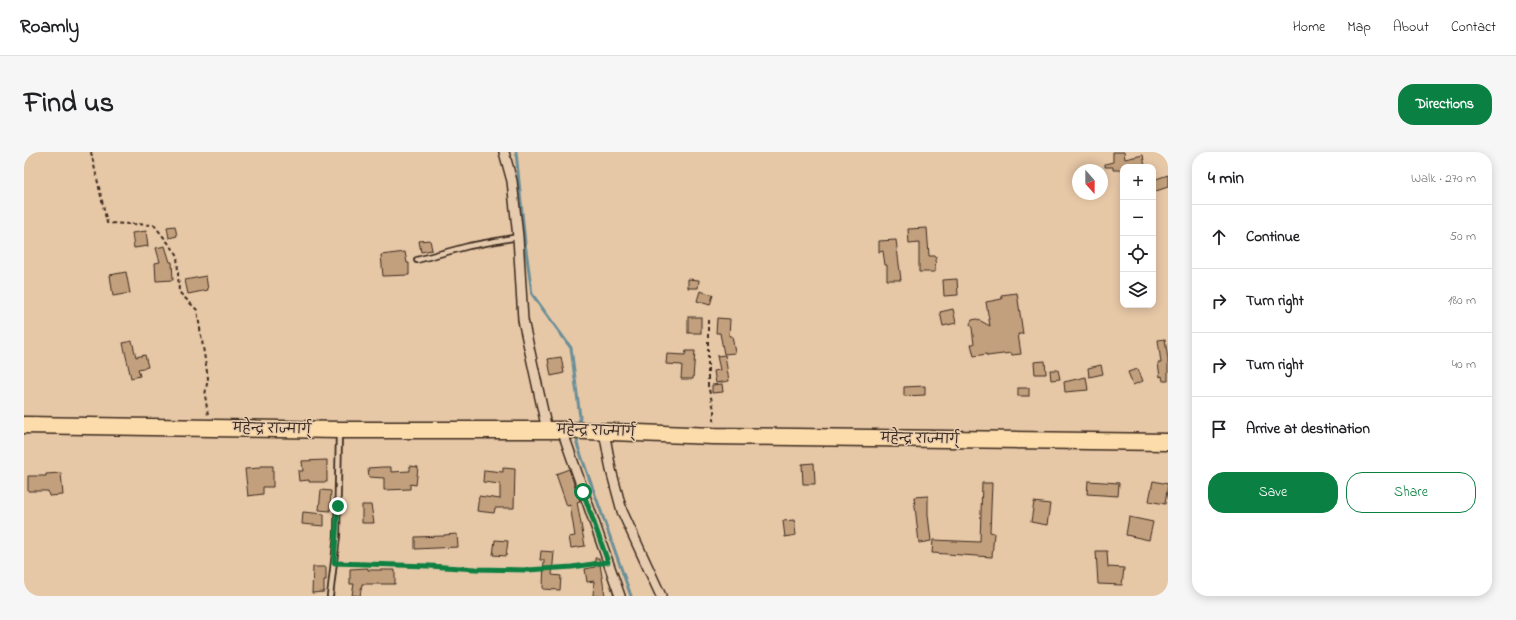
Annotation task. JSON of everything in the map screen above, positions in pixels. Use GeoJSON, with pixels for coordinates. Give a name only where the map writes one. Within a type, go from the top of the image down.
{"type":"FeatureCollection","features":[{"type":"Feature","properties":{"kind":"highway","name":"महेन्द्र राज्मार्ग्"},"geometry":{"type":"LineString","coordinates":[[24,425],[339,430],[560,430],[713,436],[1168,442]]}},
{"type":"Feature","properties":{"kind":"street"},"geometry":{"type":"LineString","coordinates":[[504,152],[512,181],[518,237],[523,320],[560,430],[620,596]]}},
{"type":"Feature","properties":{"kind":"street"},"geometry":{"type":"LineString","coordinates":[[600,431],[622,511],[661,596]]}},
{"type":"Feature","properties":{"kind":"lane"},"geometry":{"type":"LineString","coordinates":[[418,260],[469,246],[518,237]]}},
{"type":"Feature","properties":{"kind":"lane"},"geometry":{"type":"LineString","coordinates":[[330,596],[338,513],[339,430]]}},
{"type":"Feature","properties":{"kind":"path"},"geometry":{"type":"LineString","coordinates":[[91,152],[106,223],[154,225],[177,254],[180,292],[196,310],[208,378],[205,395],[210,428]]}},
{"type":"Feature","properties":{"kind":"path"},"geometry":{"type":"LineString","coordinates":[[708,320],[708,386],[714,410],[713,436]]}},
{"type":"Feature","properties":{"kind":"path"},"geometry":{"type":"LineString","coordinates":[[334,563],[528,570],[572,567],[608,562]]}},
{"type":"Feature","properties":{"kind":"building"},"geometry":{"type":"Polygon","coordinates":[[[1113,152],[1124,152],[1125,159],[1143,155],[1144,164],[1120,164],[1120,170],[1113,170],[1113,167],[1108,167],[1108,164],[1105,164],[1113,162],[1113,152]]]}},
{"type":"Feature","properties":{"kind":"building"},"geometry":{"type":"Polygon","coordinates":[[[1168,175],[1168,187],[1156,191],[1156,179],[1168,175]]]}},
{"type":"Feature","properties":{"kind":"building"},"geometry":{"type":"Polygon","coordinates":[[[175,226],[177,236],[169,238],[167,227],[175,226]]]}},
{"type":"Feature","properties":{"kind":"building"},"geometry":{"type":"Polygon","coordinates":[[[927,228],[929,256],[936,256],[935,272],[919,272],[919,243],[909,244],[908,229],[927,228]]]}},
{"type":"Feature","properties":{"kind":"building"},"geometry":{"type":"Polygon","coordinates":[[[146,231],[148,246],[134,248],[132,233],[146,231]]]}},
{"type":"Feature","properties":{"kind":"building"},"geometry":{"type":"Polygon","coordinates":[[[430,240],[432,250],[421,252],[419,241],[430,240]]]}},
{"type":"Feature","properties":{"kind":"building"},"geometry":{"type":"Polygon","coordinates":[[[896,240],[901,280],[887,280],[887,265],[885,265],[883,251],[879,252],[879,241],[896,240]]]}},
{"type":"Feature","properties":{"kind":"building"},"geometry":{"type":"Polygon","coordinates":[[[165,246],[170,262],[172,262],[173,280],[156,281],[155,263],[160,262],[156,248],[165,246]]]}},
{"type":"Feature","properties":{"kind":"building"},"geometry":{"type":"Polygon","coordinates":[[[405,252],[407,263],[409,263],[409,275],[383,276],[381,255],[405,252]]]}},
{"type":"Feature","properties":{"kind":"building"},"geometry":{"type":"Polygon","coordinates":[[[126,272],[130,293],[113,296],[110,275],[126,272]]]}},
{"type":"Feature","properties":{"kind":"building"},"geometry":{"type":"Polygon","coordinates":[[[206,276],[208,290],[188,294],[185,280],[206,276]]]}},
{"type":"Feature","properties":{"kind":"building"},"geometry":{"type":"Polygon","coordinates":[[[688,279],[699,280],[698,288],[688,288],[688,279]]]}},
{"type":"Feature","properties":{"kind":"building"},"geometry":{"type":"Polygon","coordinates":[[[957,279],[958,295],[944,296],[943,280],[957,279]]]}},
{"type":"Feature","properties":{"kind":"building"},"geometry":{"type":"Polygon","coordinates":[[[700,291],[713,295],[710,305],[697,301],[700,291]]]}},
{"type":"Feature","properties":{"kind":"building"},"geometry":{"type":"Polygon","coordinates":[[[1017,293],[1023,334],[1018,334],[1021,354],[1012,355],[1011,353],[987,356],[987,354],[974,356],[971,344],[974,344],[970,324],[972,320],[977,319],[990,326],[986,302],[1002,299],[1001,295],[1017,293]]]}},
{"type":"Feature","properties":{"kind":"building"},"geometry":{"type":"Polygon","coordinates":[[[953,309],[956,323],[943,326],[940,312],[953,309]]]}},
{"type":"Feature","properties":{"kind":"building"},"geometry":{"type":"Polygon","coordinates":[[[688,317],[701,317],[701,333],[688,333],[688,317]]]}},
{"type":"Feature","properties":{"kind":"building"},"geometry":{"type":"Polygon","coordinates":[[[717,318],[730,319],[729,336],[732,336],[735,353],[724,354],[720,333],[716,333],[717,318]]]}},
{"type":"Feature","properties":{"kind":"building"},"geometry":{"type":"Polygon","coordinates":[[[1165,339],[1168,360],[1168,381],[1163,381],[1162,376],[1160,377],[1158,363],[1161,363],[1158,340],[1165,339]]]}},
{"type":"Feature","properties":{"kind":"building"},"geometry":{"type":"Polygon","coordinates":[[[132,341],[136,357],[145,355],[148,367],[138,369],[140,376],[131,378],[123,343],[132,341]]]}},
{"type":"Feature","properties":{"kind":"building"},"geometry":{"type":"Polygon","coordinates":[[[686,351],[695,351],[693,379],[681,379],[682,365],[666,364],[667,354],[685,355],[686,351]]]}},
{"type":"Feature","properties":{"kind":"building"},"geometry":{"type":"Polygon","coordinates":[[[725,355],[729,381],[716,383],[714,371],[720,370],[717,356],[725,355]]]}},
{"type":"Feature","properties":{"kind":"building"},"geometry":{"type":"Polygon","coordinates":[[[561,357],[564,373],[551,376],[548,359],[561,357]]]}},
{"type":"Feature","properties":{"kind":"building"},"geometry":{"type":"Polygon","coordinates":[[[1045,361],[1046,374],[1035,374],[1034,362],[1045,361]]]}},
{"type":"Feature","properties":{"kind":"building"},"geometry":{"type":"Polygon","coordinates":[[[1101,365],[1103,374],[1089,377],[1088,368],[1101,365]]]}},
{"type":"Feature","properties":{"kind":"building"},"geometry":{"type":"Polygon","coordinates":[[[1138,369],[1143,381],[1133,385],[1128,372],[1138,369]]]}},
{"type":"Feature","properties":{"kind":"building"},"geometry":{"type":"Polygon","coordinates":[[[1050,370],[1058,370],[1060,379],[1051,380],[1050,370]]]}},
{"type":"Feature","properties":{"kind":"building"},"geometry":{"type":"Polygon","coordinates":[[[1086,377],[1088,390],[1065,392],[1064,382],[1086,377]]]}},
{"type":"Feature","properties":{"kind":"building"},"geometry":{"type":"Polygon","coordinates":[[[722,384],[723,392],[712,393],[712,385],[722,384]]]}},
{"type":"Feature","properties":{"kind":"building"},"geometry":{"type":"Polygon","coordinates":[[[925,386],[925,395],[904,396],[904,387],[925,386]]]}},
{"type":"Feature","properties":{"kind":"building"},"geometry":{"type":"Polygon","coordinates":[[[1018,388],[1029,388],[1029,396],[1018,396],[1018,388]]]}},
{"type":"Feature","properties":{"kind":"building"},"geometry":{"type":"Polygon","coordinates":[[[327,460],[327,482],[309,482],[309,480],[299,481],[298,471],[303,471],[302,461],[327,460]]]}},
{"type":"Feature","properties":{"kind":"building"},"geometry":{"type":"Polygon","coordinates":[[[814,463],[815,484],[803,484],[802,464],[814,463]]]}},
{"type":"Feature","properties":{"kind":"building"},"geometry":{"type":"Polygon","coordinates":[[[260,466],[273,466],[273,487],[263,487],[263,494],[248,496],[245,469],[260,468],[260,466]]]}},
{"type":"Feature","properties":{"kind":"building"},"geometry":{"type":"Polygon","coordinates":[[[410,466],[418,467],[416,485],[410,484],[410,489],[384,490],[384,478],[369,477],[368,468],[391,467],[391,472],[410,471],[410,466]]]}},
{"type":"Feature","properties":{"kind":"building"},"geometry":{"type":"Polygon","coordinates":[[[503,468],[515,469],[514,508],[495,508],[494,513],[477,511],[479,496],[500,499],[500,484],[483,482],[484,470],[503,472],[503,468]]]}},
{"type":"Feature","properties":{"kind":"building"},"geometry":{"type":"Polygon","coordinates":[[[569,469],[580,501],[577,502],[585,546],[571,548],[569,537],[575,536],[570,505],[567,506],[556,474],[569,469]]]}},
{"type":"Feature","properties":{"kind":"building"},"geometry":{"type":"Polygon","coordinates":[[[61,473],[63,495],[49,496],[48,491],[28,491],[28,476],[46,476],[46,474],[61,473]]]}},
{"type":"Feature","properties":{"kind":"building"},"geometry":{"type":"Polygon","coordinates":[[[1088,481],[1119,483],[1118,496],[1087,494],[1088,481]]]}},
{"type":"Feature","properties":{"kind":"building"},"geometry":{"type":"Polygon","coordinates":[[[1153,481],[1168,484],[1165,504],[1149,501],[1153,481]]]}},
{"type":"Feature","properties":{"kind":"building"},"geometry":{"type":"Polygon","coordinates":[[[982,483],[992,483],[990,532],[994,533],[992,557],[932,553],[933,540],[980,542],[982,483]]]}},
{"type":"Feature","properties":{"kind":"building"},"geometry":{"type":"Polygon","coordinates":[[[321,490],[331,491],[330,511],[319,510],[321,490]]]}},
{"type":"Feature","properties":{"kind":"building"},"geometry":{"type":"Polygon","coordinates":[[[928,496],[928,515],[931,541],[919,543],[914,497],[928,496]]]}},
{"type":"Feature","properties":{"kind":"building"},"geometry":{"type":"Polygon","coordinates":[[[1034,502],[1050,504],[1047,525],[1031,522],[1034,502]]]}},
{"type":"Feature","properties":{"kind":"building"},"geometry":{"type":"Polygon","coordinates":[[[362,505],[371,505],[374,523],[362,523],[362,505]]]}},
{"type":"Feature","properties":{"kind":"building"},"geometry":{"type":"Polygon","coordinates":[[[303,512],[324,514],[324,526],[302,524],[303,512]]]}},
{"type":"Feature","properties":{"kind":"building"},"geometry":{"type":"Polygon","coordinates":[[[1129,517],[1153,522],[1149,540],[1126,535],[1129,517]]]}},
{"type":"Feature","properties":{"kind":"building"},"geometry":{"type":"Polygon","coordinates":[[[794,520],[796,535],[785,537],[783,521],[794,520]]]}},
{"type":"Feature","properties":{"kind":"building"},"geometry":{"type":"Polygon","coordinates":[[[457,534],[458,547],[415,549],[415,537],[457,534]]]}},
{"type":"Feature","properties":{"kind":"building"},"geometry":{"type":"Polygon","coordinates":[[[495,540],[508,541],[506,556],[493,555],[495,540]]]}},
{"type":"Feature","properties":{"kind":"building"},"geometry":{"type":"Polygon","coordinates":[[[541,551],[554,552],[552,575],[561,576],[560,590],[543,589],[544,560],[540,560],[541,551]]]}},
{"type":"Feature","properties":{"kind":"building"},"geometry":{"type":"Polygon","coordinates":[[[1096,551],[1107,551],[1108,567],[1124,568],[1122,585],[1098,584],[1096,551]]]}},
{"type":"Feature","properties":{"kind":"building"},"geometry":{"type":"Polygon","coordinates":[[[595,558],[599,558],[605,596],[593,596],[594,581],[587,582],[585,569],[595,567],[595,558]]]}},
{"type":"Feature","properties":{"kind":"building"},"geometry":{"type":"Polygon","coordinates":[[[313,567],[326,567],[324,592],[312,593],[313,567]]]}},
{"type":"Feature","properties":{"kind":"building"},"geometry":{"type":"Polygon","coordinates":[[[368,568],[368,570],[395,570],[395,584],[362,584],[360,596],[352,595],[354,584],[350,584],[350,569],[368,568]]]}},
{"type":"Feature","properties":{"kind":"waterway"},"geometry":{"type":"LineString","coordinates":[[516,152],[525,243],[532,294],[571,348],[580,417],[579,425]]}},
{"type":"Feature","properties":{"kind":"waterway"},"geometry":{"type":"LineString","coordinates":[[578,435],[577,444],[631,596]]}},
{"type":"Feature","properties":{"kind":"route"},"geometry":{"type":"LineString","coordinates":[[338,506],[334,563],[528,570],[572,567],[608,562],[583,492]]}}]}
